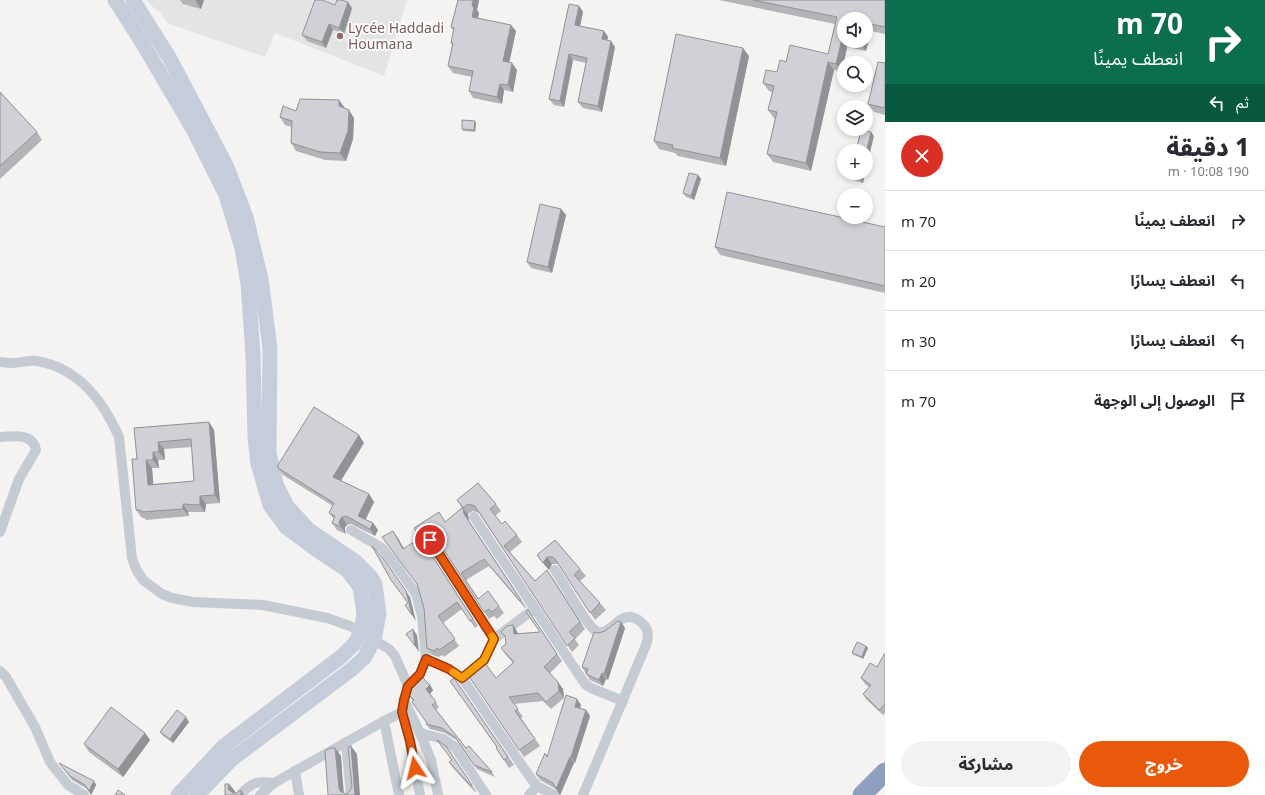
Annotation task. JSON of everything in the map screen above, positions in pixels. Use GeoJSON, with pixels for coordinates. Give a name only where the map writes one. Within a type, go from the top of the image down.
{"type":"FeatureCollection","features":[{"type":"Feature","properties":{"kind":"highway"},"geometry":{"type":"LineString","coordinates":[[862,795],[885,772]]}},
{"type":"Feature","properties":{"kind":"street"},"geometry":{"type":"LineString","coordinates":[[115,0],[143,44],[194,131],[226,195],[242,248],[248,284],[253,347],[255,445],[258,464],[270,505],[286,526],[314,548],[347,570],[360,587],[364,612],[361,633],[354,644],[342,656],[224,746],[178,795]]}},
{"type":"Feature","properties":{"kind":"street"},"geometry":{"type":"LineString","coordinates":[[133,0],[169,58],[226,164],[246,217],[261,279],[270,348],[269,453],[276,484],[286,506],[310,530],[356,562],[370,576],[374,584],[379,614],[374,640],[364,658],[352,669],[232,759],[198,795]]}},
{"type":"Feature","properties":{"kind":"street"},"geometry":{"type":"LineString","coordinates":[[0,362],[13,363],[35,360],[67,372],[84,383],[96,396],[108,413],[119,437],[132,558],[136,569],[149,586],[172,598],[193,602],[263,605],[327,618],[350,626],[390,649],[408,686]]}},
{"type":"Feature","properties":{"kind":"street"},"geometry":{"type":"LineString","coordinates":[[0,437],[12,436],[28,438],[35,445],[36,450],[19,479],[0,532]]}},
{"type":"Feature","properties":{"kind":"street"},"geometry":{"type":"LineString","coordinates":[[474,517],[585,684],[591,688],[623,701]]}},
{"type":"Feature","properties":{"kind":"street"},"geometry":{"type":"LineString","coordinates":[[351,530],[382,548],[416,594],[422,616],[426,659],[420,674],[408,686],[402,712],[410,741],[420,795]]}},
{"type":"Feature","properties":{"kind":"street"},"geometry":{"type":"LineString","coordinates":[[430,540],[494,639]]}},
{"type":"Feature","properties":{"kind":"street"},"geometry":{"type":"LineString","coordinates":[[555,570],[585,618],[595,630],[601,632],[605,631],[617,622],[629,616],[635,617],[646,626],[648,632],[646,645],[583,795]]}},
{"type":"Feature","properties":{"kind":"street"},"geometry":{"type":"LineString","coordinates":[[462,678],[484,660],[494,639],[534,609]]}},
{"type":"Feature","properties":{"kind":"street"},"geometry":{"type":"LineString","coordinates":[[426,659],[449,669],[462,678],[532,780],[537,786],[554,795]]}},
{"type":"Feature","properties":{"kind":"street"},"geometry":{"type":"LineString","coordinates":[[0,671],[6,677],[35,727],[50,762],[68,785],[84,795]]}},
{"type":"Feature","properties":{"kind":"street"},"geometry":{"type":"LineString","coordinates":[[404,700],[431,760],[438,795]]}},
{"type":"Feature","properties":{"kind":"street"},"geometry":{"type":"LineString","coordinates":[[260,795],[274,783],[384,720],[402,712]]}},
{"type":"Feature","properties":{"kind":"street"},"geometry":{"type":"LineString","coordinates":[[384,720],[399,795]]}},
{"type":"Feature","properties":{"kind":"street"},"geometry":{"type":"LineString","coordinates":[[420,734],[443,739],[455,747],[486,795]]}},
{"type":"Feature","properties":{"kind":"street"},"geometry":{"type":"LineString","coordinates":[[346,742],[352,795]]}},
{"type":"Feature","properties":{"kind":"street"},"geometry":{"type":"LineString","coordinates":[[295,771],[299,795]]}},
{"type":"Feature","properties":{"kind":"street"},"geometry":{"type":"LineString","coordinates":[[240,795],[251,784],[259,782],[274,783]]}},
{"type":"Feature","properties":{"kind":"street"},"geometry":{"type":"LineString","coordinates":[[529,795],[537,786]]}},
{"type":"Feature","properties":{"kind":"shaded area","name":"Lycée Haddadi Houmana"},"geometry":{"type":"Polygon","coordinates":[[[146,0],[407,0],[384,76],[275,33],[265,57],[167,23],[161,13],[146,0]]]}},
{"type":"Feature","properties":{"kind":"building"},"geometry":{"type":"Polygon","coordinates":[[[315,0],[322,0],[335,5],[337,0],[348,2],[339,28],[329,24],[322,42],[302,35],[315,0]]]}},
{"type":"Feature","properties":{"kind":"building"},"geometry":{"type":"Polygon","coordinates":[[[458,0],[473,0],[472,6],[474,7],[472,17],[511,25],[503,61],[512,63],[508,85],[500,84],[497,97],[469,91],[473,71],[448,66],[453,43],[451,43],[454,28],[451,27],[458,0]]]}},
{"type":"Feature","properties":{"kind":"building"},"geometry":{"type":"Polygon","coordinates":[[[753,0],[885,0],[885,27],[873,24],[873,12],[837,12],[837,17],[753,0]]]}},
{"type":"Feature","properties":{"kind":"building"},"geometry":{"type":"Polygon","coordinates":[[[569,4],[579,6],[575,25],[604,31],[602,39],[611,41],[598,106],[578,102],[587,58],[569,54],[560,101],[549,99],[569,4]]]}},
{"type":"Feature","properties":{"kind":"building"},"geometry":{"type":"Polygon","coordinates":[[[837,17],[837,48],[840,48],[836,64],[828,62],[806,163],[767,154],[777,112],[768,110],[774,86],[763,83],[766,70],[777,72],[780,60],[786,62],[790,45],[828,54],[837,17]]]}},
{"type":"Feature","properties":{"kind":"building"},"geometry":{"type":"Polygon","coordinates":[[[676,34],[743,48],[720,158],[672,148],[673,145],[654,141],[676,34]]]}},
{"type":"Feature","properties":{"kind":"building"},"geometry":{"type":"Polygon","coordinates":[[[878,62],[885,63],[885,108],[873,105],[873,100],[869,100],[871,92],[873,92],[873,83],[878,62]]]}},
{"type":"Feature","properties":{"kind":"building"},"geometry":{"type":"Polygon","coordinates":[[[0,92],[37,132],[0,166],[0,92]]]}},
{"type":"Feature","properties":{"kind":"building"},"geometry":{"type":"Polygon","coordinates":[[[300,99],[339,100],[339,106],[349,110],[348,131],[340,153],[320,152],[291,143],[292,121],[280,117],[283,106],[296,111],[300,99]]]}},
{"type":"Feature","properties":{"kind":"building"},"geometry":{"type":"Polygon","coordinates":[[[462,120],[475,121],[474,130],[462,129],[462,120]]]}},
{"type":"Feature","properties":{"kind":"building"},"geometry":{"type":"Polygon","coordinates":[[[860,136],[870,136],[868,144],[858,144],[860,136]]]}},
{"type":"Feature","properties":{"kind":"building"},"geometry":{"type":"Polygon","coordinates":[[[689,173],[698,175],[691,196],[683,193],[689,173]]]}},
{"type":"Feature","properties":{"kind":"building"},"geometry":{"type":"Polygon","coordinates":[[[727,192],[837,216],[837,224],[871,224],[885,227],[885,286],[715,247],[727,192]]]}},
{"type":"Feature","properties":{"kind":"building"},"geometry":{"type":"Polygon","coordinates":[[[540,204],[561,209],[548,267],[527,262],[540,204]]]}},
{"type":"Feature","properties":{"kind":"building"},"geometry":{"type":"Polygon","coordinates":[[[314,407],[359,435],[333,477],[369,494],[358,516],[373,523],[370,529],[346,516],[342,517],[340,520],[339,523],[341,527],[332,523],[335,516],[329,513],[334,503],[278,468],[278,465],[314,407]]]}},
{"type":"Feature","properties":{"kind":"building"},"geometry":{"type":"Polygon","coordinates":[[[209,422],[215,495],[200,496],[200,505],[183,504],[183,509],[141,512],[141,510],[136,510],[132,459],[137,459],[134,428],[209,422]],[[191,439],[158,442],[159,452],[153,452],[153,460],[146,460],[148,485],[194,481],[191,439]]]}},
{"type":"Feature","properties":{"kind":"building"},"geometry":{"type":"Polygon","coordinates":[[[478,483],[496,504],[490,509],[502,524],[505,521],[517,535],[504,546],[535,581],[547,570],[580,622],[569,632],[575,638],[567,646],[475,506],[468,504],[463,508],[464,514],[521,600],[520,601],[484,559],[461,573],[478,599],[488,591],[499,606],[492,612],[489,609],[484,612],[431,530],[428,527],[422,527],[419,531],[420,537],[473,619],[470,621],[457,602],[438,616],[455,639],[439,650],[437,648],[434,651],[427,648],[424,608],[417,584],[382,537],[393,531],[403,549],[420,538],[414,528],[439,512],[445,522],[463,507],[457,500],[478,483]]]}},
{"type":"Feature","properties":{"kind":"building"},"geometry":{"type":"Polygon","coordinates":[[[555,540],[580,569],[574,575],[600,603],[590,613],[555,559],[553,557],[547,557],[543,563],[537,555],[555,540]]]}},
{"type":"Feature","properties":{"kind":"building"},"geometry":{"type":"Polygon","coordinates":[[[372,546],[386,562],[406,591],[412,615],[405,605],[408,603],[391,580],[372,546]]]}},
{"type":"Feature","properties":{"kind":"building"},"geometry":{"type":"Polygon","coordinates":[[[528,610],[557,654],[544,667],[558,682],[559,691],[546,702],[538,693],[509,697],[518,709],[515,711],[535,739],[519,750],[466,672],[482,659],[496,678],[514,662],[501,648],[506,644],[505,636],[501,632],[507,626],[513,625],[514,634],[540,632],[526,612],[528,610]]]}},
{"type":"Feature","properties":{"kind":"building"},"geometry":{"type":"Polygon","coordinates":[[[618,621],[621,622],[604,674],[602,673],[599,680],[586,674],[588,669],[582,667],[594,632],[599,633],[605,631],[618,621]]]}},
{"type":"Feature","properties":{"kind":"building"},"geometry":{"type":"Polygon","coordinates":[[[413,629],[415,646],[406,634],[413,629]]]}},
{"type":"Feature","properties":{"kind":"building"},"geometry":{"type":"Polygon","coordinates":[[[857,642],[866,646],[862,657],[852,653],[857,642]]]}},
{"type":"Feature","properties":{"kind":"building"},"geometry":{"type":"Polygon","coordinates":[[[885,653],[885,704],[879,710],[863,694],[871,685],[861,678],[870,663],[877,667],[885,653]]]}},
{"type":"Feature","properties":{"kind":"building"},"geometry":{"type":"Polygon","coordinates":[[[420,675],[430,685],[426,689],[436,702],[432,705],[466,748],[469,746],[492,772],[474,765],[455,737],[442,728],[426,724],[427,723],[412,702],[414,700],[408,694],[410,685],[420,675]]]}},
{"type":"Feature","properties":{"kind":"building"},"geometry":{"type":"Polygon","coordinates":[[[454,678],[508,757],[504,760],[496,748],[497,747],[450,681],[454,678]]]}},
{"type":"Feature","properties":{"kind":"building"},"geometry":{"type":"Polygon","coordinates":[[[566,695],[577,699],[575,707],[586,710],[571,757],[556,789],[553,783],[536,774],[545,753],[547,757],[566,695]]]}},
{"type":"Feature","properties":{"kind":"building"},"geometry":{"type":"Polygon","coordinates":[[[111,707],[145,733],[118,769],[84,744],[111,707]]]}},
{"type":"Feature","properties":{"kind":"building"},"geometry":{"type":"Polygon","coordinates":[[[177,710],[186,717],[170,739],[160,732],[177,710]]]}},
{"type":"Feature","properties":{"kind":"building"},"geometry":{"type":"Polygon","coordinates":[[[437,740],[446,746],[472,785],[471,786],[449,762],[452,760],[437,740]]]}},
{"type":"Feature","properties":{"kind":"building"},"geometry":{"type":"Polygon","coordinates":[[[351,746],[355,795],[328,795],[325,751],[330,748],[335,748],[339,788],[340,791],[346,794],[352,787],[348,747],[351,746]]]}},
{"type":"Feature","properties":{"kind":"building"},"geometry":{"type":"Polygon","coordinates":[[[59,763],[94,781],[89,791],[85,785],[70,776],[59,763]]]}},
{"type":"Feature","properties":{"kind":"building"},"geometry":{"type":"Polygon","coordinates":[[[225,784],[229,784],[228,789],[233,793],[237,793],[241,790],[241,795],[225,795],[225,784]]]}},
{"type":"Feature","properties":{"kind":"building"},"geometry":{"type":"Polygon","coordinates":[[[118,790],[125,795],[115,795],[118,790]]]}},
{"type":"Feature","properties":{"kind":"slow traffic"},"geometry":{"type":"LineString","coordinates":[[453,672],[462,678],[482,662],[494,639],[492,636]]}},
{"type":"Feature","properties":{"kind":"place","name":"Lycée Haddadi Houmana"},"geometry":{"type":"Point","coordinates":[340,36]}},
{"type":"Feature","properties":{"kind":"route"},"geometry":{"type":"LineString","coordinates":[[415,768],[410,741],[402,712],[408,686],[420,674],[426,659],[449,669],[462,678],[484,660],[494,639],[430,540]]}}]}
